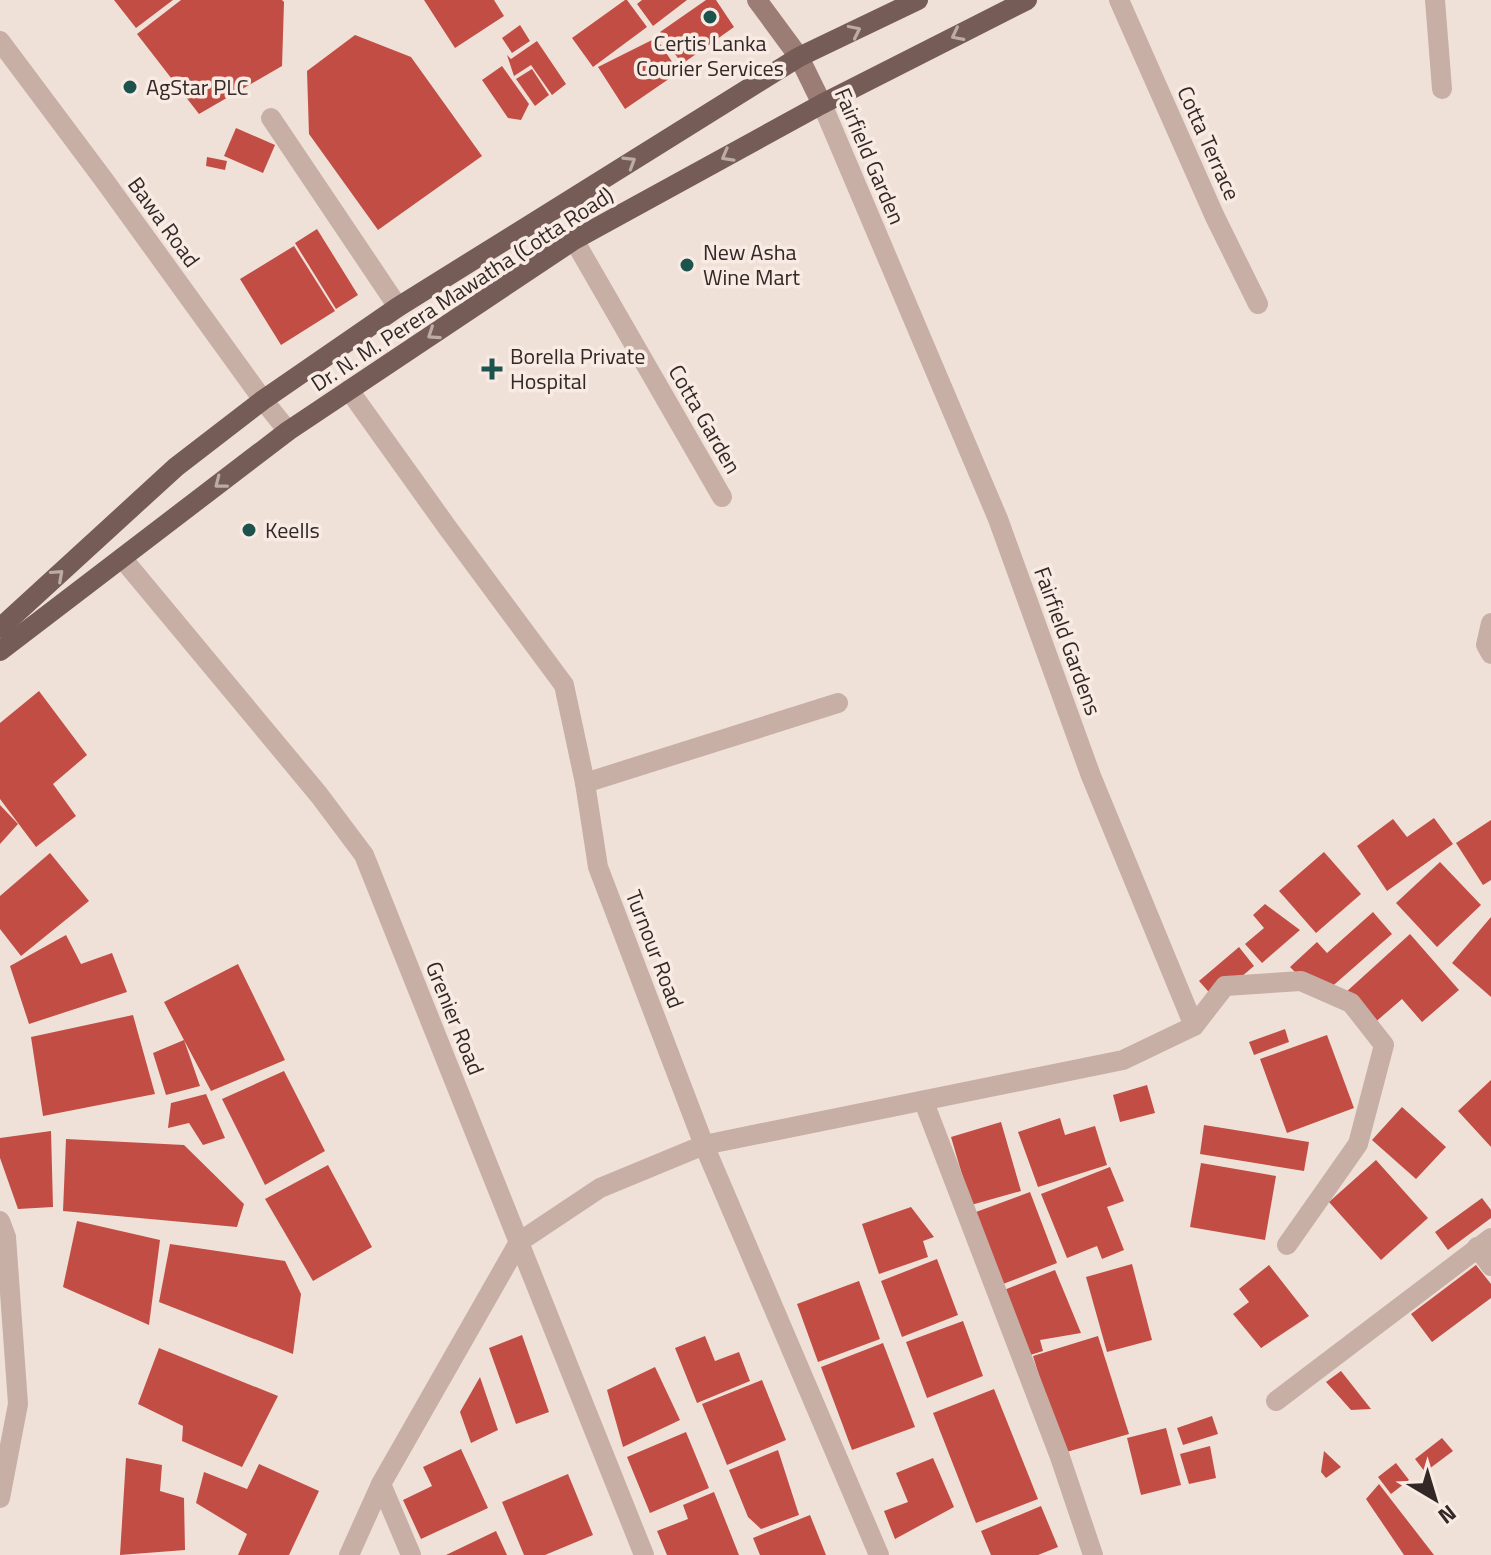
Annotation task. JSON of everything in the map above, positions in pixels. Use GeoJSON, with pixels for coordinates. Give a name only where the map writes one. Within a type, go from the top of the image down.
{"type":"FeatureCollection","features":[{"type":"Feature","properties":{"kind":"main road","name":"Dr. N. M. Perera Mawatha (Cotta Road)"},"geometry":{"type":"LineString","coordinates":[[0,628],[176,467],[263,400],[398,307],[799,57],[918,0]]}},
{"type":"Feature","properties":{"kind":"main road","name":"Dr. N. M. Perera Mawatha (Cotta Road)"},"geometry":{"type":"LineString","coordinates":[[0,651],[288,431],[574,240],[822,104],[1027,0]]}},
{"type":"Feature","properties":{"kind":"street","name":"Fairfield Garden"},"geometry":{"type":"LineString","coordinates":[[757,0],[799,57],[894,274]]}},
{"type":"Feature","properties":{"kind":"street","name":"Cotta Terrace"},"geometry":{"type":"LineString","coordinates":[[1119,0],[1215,217],[1258,304]]}},
{"type":"Feature","properties":{"kind":"street"},"geometry":{"type":"LineString","coordinates":[[1435,0],[1442,89]]}},
{"type":"Feature","properties":{"kind":"street","name":"Bawa Road"},"geometry":{"type":"LineString","coordinates":[[0,41],[288,431]]}},
{"type":"Feature","properties":{"kind":"street"},"geometry":{"type":"LineString","coordinates":[[271,118],[398,307]]}},
{"type":"Feature","properties":{"kind":"street","name":"Cotta Garden"},"geometry":{"type":"LineString","coordinates":[[574,240],[722,497]]}},
{"type":"Feature","properties":{"kind":"street","name":"Fairfield Gardens"},"geometry":{"type":"LineString","coordinates":[[894,274],[998,519],[1091,776],[1194,1026]]}},
{"type":"Feature","properties":{"kind":"street","name":"Turnour Road"},"geometry":{"type":"LineString","coordinates":[[349,390],[564,685],[585,783],[598,867],[704,1145],[879,1555]]}},
{"type":"Feature","properties":{"kind":"street","name":"Grenier Road"},"geometry":{"type":"LineString","coordinates":[[122,558],[319,795],[364,855],[644,1555]]}},
{"type":"Feature","properties":{"kind":"street"},"geometry":{"type":"LineString","coordinates":[[1491,623],[1486,645],[1491,654]]}},
{"type":"Feature","properties":{"kind":"street"},"geometry":{"type":"LineString","coordinates":[[585,783],[838,703]]}},
{"type":"Feature","properties":{"kind":"street"},"geometry":{"type":"LineString","coordinates":[[349,1555],[381,1484],[519,1242],[600,1188],[704,1145],[1123,1060],[1194,1026],[1225,986],[1301,981],[1351,1003],[1384,1045],[1358,1144],[1287,1245]]}},
{"type":"Feature","properties":{"kind":"street"},"geometry":{"type":"LineString","coordinates":[[924,1102],[1060,1457],[1093,1555]]}},
{"type":"Feature","properties":{"kind":"street"},"geometry":{"type":"LineString","coordinates":[[0,1221],[6,1237],[18,1404],[0,1498]]}},
{"type":"Feature","properties":{"kind":"street"},"geometry":{"type":"LineString","coordinates":[[1276,1401],[1484,1242],[1491,1266]]}},
{"type":"Feature","properties":{"kind":"street"},"geometry":{"type":"LineString","coordinates":[[381,1484],[411,1555]]}},
{"type":"Feature","properties":{"kind":"building"},"geometry":{"type":"Polygon","coordinates":[[[114,0],[173,0],[136,28],[114,0]]]}},
{"type":"Feature","properties":{"kind":"building"},"geometry":{"type":"Polygon","coordinates":[[[181,0],[282,0],[282,66],[199,114],[137,34],[181,0]]]}},
{"type":"Feature","properties":{"kind":"building"},"geometry":{"type":"Polygon","coordinates":[[[424,0],[494,0],[504,16],[455,48],[424,0]]]}},
{"type":"Feature","properties":{"kind":"building"},"geometry":{"type":"Polygon","coordinates":[[[625,0],[647,27],[593,67],[572,38],[625,0]]]}},
{"type":"Feature","properties":{"kind":"building"},"geometry":{"type":"Polygon","coordinates":[[[642,0],[687,0],[653,26],[637,4],[642,0]]]}},
{"type":"Feature","properties":{"kind":"building"},"geometry":{"type":"Polygon","coordinates":[[[706,0],[716,0],[734,27],[682,64],[660,32],[706,0]]]}},
{"type":"Feature","properties":{"kind":"building"},"geometry":{"type":"Polygon","coordinates":[[[520,25],[530,41],[512,53],[502,38],[520,25]]]}},
{"type":"Feature","properties":{"kind":"building"},"geometry":{"type":"Polygon","coordinates":[[[355,35],[411,57],[482,156],[378,230],[309,134],[307,71],[355,35]]]}},
{"type":"Feature","properties":{"kind":"building"},"geometry":{"type":"Polygon","coordinates":[[[656,38],[679,72],[625,109],[598,67],[656,38]]]}},
{"type":"Feature","properties":{"kind":"building"},"geometry":{"type":"Polygon","coordinates":[[[537,41],[566,84],[552,95],[531,65],[514,76],[507,55],[511,59],[537,41]]]}},
{"type":"Feature","properties":{"kind":"building"},"geometry":{"type":"Polygon","coordinates":[[[502,66],[529,104],[521,120],[508,118],[482,80],[502,66]]]}},
{"type":"Feature","properties":{"kind":"building"},"geometry":{"type":"Polygon","coordinates":[[[532,69],[549,95],[535,106],[516,79],[532,69]]]}},
{"type":"Feature","properties":{"kind":"building"},"geometry":{"type":"Polygon","coordinates":[[[236,128],[275,145],[263,173],[224,156],[236,128]]]}},
{"type":"Feature","properties":{"kind":"building"},"geometry":{"type":"Polygon","coordinates":[[[207,157],[227,161],[225,170],[206,166],[207,157]]]}},
{"type":"Feature","properties":{"kind":"building"},"geometry":{"type":"Polygon","coordinates":[[[317,229],[358,295],[336,309],[295,243],[317,229]]]}},
{"type":"Feature","properties":{"kind":"building"},"geometry":{"type":"Polygon","coordinates":[[[294,246],[335,311],[281,345],[240,279],[294,246]]]}},
{"type":"Feature","properties":{"kind":"building"},"geometry":{"type":"Polygon","coordinates":[[[39,691],[87,755],[53,784],[76,816],[36,847],[0,799],[0,723],[39,691]]]}},
{"type":"Feature","properties":{"kind":"building"},"geometry":{"type":"Polygon","coordinates":[[[0,805],[18,824],[0,844],[0,805]]]}},
{"type":"Feature","properties":{"kind":"building"},"geometry":{"type":"Polygon","coordinates":[[[1434,818],[1453,844],[1387,891],[1357,846],[1393,819],[1407,837],[1434,818]]]}},
{"type":"Feature","properties":{"kind":"building"},"geometry":{"type":"Polygon","coordinates":[[[1491,820],[1491,880],[1483,885],[1456,843],[1491,820]]]}},
{"type":"Feature","properties":{"kind":"building"},"geometry":{"type":"Polygon","coordinates":[[[1324,852],[1361,894],[1316,933],[1279,891],[1324,852]]]}},
{"type":"Feature","properties":{"kind":"building"},"geometry":{"type":"Polygon","coordinates":[[[50,853],[89,901],[21,956],[0,929],[0,896],[50,853]]]}},
{"type":"Feature","properties":{"kind":"building"},"geometry":{"type":"Polygon","coordinates":[[[1440,862],[1481,905],[1437,947],[1396,903],[1440,862]]]}},
{"type":"Feature","properties":{"kind":"building"},"geometry":{"type":"Polygon","coordinates":[[[1265,904],[1300,930],[1262,963],[1245,944],[1264,928],[1253,915],[1265,904]]]}},
{"type":"Feature","properties":{"kind":"building"},"geometry":{"type":"Polygon","coordinates":[[[1373,912],[1392,934],[1320,997],[1290,967],[1317,942],[1327,953],[1373,912]]]}},
{"type":"Feature","properties":{"kind":"building"},"geometry":{"type":"Polygon","coordinates":[[[1491,917],[1491,997],[1452,963],[1491,917]]]}},
{"type":"Feature","properties":{"kind":"building"},"geometry":{"type":"Polygon","coordinates":[[[1410,934],[1459,990],[1422,1022],[1402,999],[1372,1025],[1345,993],[1410,934]]]}},
{"type":"Feature","properties":{"kind":"building"},"geometry":{"type":"Polygon","coordinates":[[[66,935],[81,964],[112,953],[127,992],[29,1024],[10,966],[66,935]]]}},
{"type":"Feature","properties":{"kind":"building"},"geometry":{"type":"Polygon","coordinates":[[[1239,947],[1254,966],[1215,999],[1199,981],[1239,947]]]}},
{"type":"Feature","properties":{"kind":"building"},"geometry":{"type":"Polygon","coordinates":[[[238,964],[285,1060],[211,1091],[164,1002],[238,964]]]}},
{"type":"Feature","properties":{"kind":"building"},"geometry":{"type":"Polygon","coordinates":[[[133,1015],[155,1094],[43,1116],[31,1037],[133,1015]]]}},
{"type":"Feature","properties":{"kind":"building"},"geometry":{"type":"Polygon","coordinates":[[[1285,1029],[1289,1042],[1254,1055],[1249,1042],[1285,1029]]]}},
{"type":"Feature","properties":{"kind":"building"},"geometry":{"type":"Polygon","coordinates":[[[1327,1035],[1354,1108],[1287,1133],[1260,1059],[1327,1035]]]}},
{"type":"Feature","properties":{"kind":"building"},"geometry":{"type":"Polygon","coordinates":[[[184,1040],[200,1086],[166,1095],[153,1053],[184,1040]]]}},
{"type":"Feature","properties":{"kind":"building"},"geometry":{"type":"Polygon","coordinates":[[[284,1071],[325,1151],[265,1185],[222,1099],[284,1071]]]}},
{"type":"Feature","properties":{"kind":"building"},"geometry":{"type":"Polygon","coordinates":[[[1491,1080],[1491,1147],[1458,1111],[1491,1080]]]}},
{"type":"Feature","properties":{"kind":"building"},"geometry":{"type":"Polygon","coordinates":[[[1147,1085],[1155,1113],[1120,1122],[1113,1095],[1147,1085]]]}},
{"type":"Feature","properties":{"kind":"building"},"geometry":{"type":"Polygon","coordinates":[[[206,1094],[225,1138],[203,1145],[189,1123],[168,1128],[171,1103],[206,1094]]]}},
{"type":"Feature","properties":{"kind":"building"},"geometry":{"type":"Polygon","coordinates":[[[1402,1107],[1446,1147],[1416,1179],[1372,1140],[1402,1107]]]}},
{"type":"Feature","properties":{"kind":"building"},"geometry":{"type":"Polygon","coordinates":[[[1060,1118],[1065,1135],[1095,1126],[1107,1165],[1038,1187],[1018,1132],[1060,1118]]]}},
{"type":"Feature","properties":{"kind":"building"},"geometry":{"type":"Polygon","coordinates":[[[1001,1122],[1021,1191],[971,1205],[951,1137],[1001,1122]]]}},
{"type":"Feature","properties":{"kind":"building"},"geometry":{"type":"Polygon","coordinates":[[[1204,1125],[1309,1142],[1304,1171],[1200,1154],[1204,1125]]]}},
{"type":"Feature","properties":{"kind":"building"},"geometry":{"type":"Polygon","coordinates":[[[51,1131],[53,1207],[18,1209],[0,1158],[0,1138],[51,1131]]]}},
{"type":"Feature","properties":{"kind":"building"},"geometry":{"type":"Polygon","coordinates":[[[66,1139],[184,1145],[244,1204],[237,1227],[63,1211],[66,1139]]]}},
{"type":"Feature","properties":{"kind":"building"},"geometry":{"type":"Polygon","coordinates":[[[1376,1160],[1428,1218],[1381,1260],[1329,1202],[1376,1160]]]}},
{"type":"Feature","properties":{"kind":"building"},"geometry":{"type":"Polygon","coordinates":[[[1201,1163],[1276,1176],[1265,1240],[1190,1227],[1201,1163]]]}},
{"type":"Feature","properties":{"kind":"building"},"geometry":{"type":"Polygon","coordinates":[[[328,1165],[372,1247],[313,1281],[265,1199],[328,1165]]]}},
{"type":"Feature","properties":{"kind":"building"},"geometry":{"type":"Polygon","coordinates":[[[1110,1167],[1124,1201],[1107,1207],[1124,1250],[1102,1259],[1097,1246],[1067,1258],[1041,1194],[1110,1167]]]}},
{"type":"Feature","properties":{"kind":"building"},"geometry":{"type":"Polygon","coordinates":[[[1030,1192],[1057,1263],[1003,1284],[976,1212],[1030,1192]]]}},
{"type":"Feature","properties":{"kind":"building"},"geometry":{"type":"Polygon","coordinates":[[[1482,1198],[1491,1210],[1491,1218],[1448,1250],[1435,1232],[1482,1198]]]}},
{"type":"Feature","properties":{"kind":"building"},"geometry":{"type":"Polygon","coordinates":[[[911,1207],[934,1237],[923,1241],[928,1257],[879,1274],[862,1224],[911,1207]]]}},
{"type":"Feature","properties":{"kind":"building"},"geometry":{"type":"Polygon","coordinates":[[[77,1221],[160,1240],[149,1325],[63,1287],[77,1221]]]}},
{"type":"Feature","properties":{"kind":"building"},"geometry":{"type":"Polygon","coordinates":[[[170,1244],[285,1261],[301,1294],[293,1354],[159,1302],[170,1244]]]}},
{"type":"Feature","properties":{"kind":"building"},"geometry":{"type":"Polygon","coordinates":[[[937,1259],[958,1315],[902,1337],[881,1281],[937,1259]]]}},
{"type":"Feature","properties":{"kind":"building"},"geometry":{"type":"Polygon","coordinates":[[[1132,1264],[1152,1340],[1107,1352],[1086,1277],[1132,1264]]]}},
{"type":"Feature","properties":{"kind":"building"},"geometry":{"type":"Polygon","coordinates":[[[1269,1265],[1309,1316],[1261,1348],[1233,1314],[1249,1302],[1239,1289],[1269,1265]]]}},
{"type":"Feature","properties":{"kind":"building"},"geometry":{"type":"Polygon","coordinates":[[[1476,1265],[1491,1284],[1491,1298],[1432,1342],[1411,1314],[1476,1265]]]}},
{"type":"Feature","properties":{"kind":"building"},"geometry":{"type":"Polygon","coordinates":[[[1055,1270],[1081,1333],[1040,1340],[1043,1351],[1027,1356],[1004,1290],[1055,1270]]]}},
{"type":"Feature","properties":{"kind":"building"},"geometry":{"type":"Polygon","coordinates":[[[859,1281],[880,1339],[818,1362],[797,1304],[859,1281]]]}},
{"type":"Feature","properties":{"kind":"building"},"geometry":{"type":"Polygon","coordinates":[[[963,1321],[983,1376],[927,1398],[906,1342],[963,1321]]]}},
{"type":"Feature","properties":{"kind":"building"},"geometry":{"type":"Polygon","coordinates":[[[522,1335],[549,1412],[516,1424],[489,1348],[522,1335]]]}},
{"type":"Feature","properties":{"kind":"building"},"geometry":{"type":"Polygon","coordinates":[[[705,1336],[715,1361],[739,1352],[750,1381],[697,1403],[675,1348],[705,1336]]]}},
{"type":"Feature","properties":{"kind":"building"},"geometry":{"type":"Polygon","coordinates":[[[1098,1336],[1129,1434],[1063,1453],[1033,1356],[1098,1336]]]}},
{"type":"Feature","properties":{"kind":"building"},"geometry":{"type":"Polygon","coordinates":[[[883,1343],[915,1427],[852,1450],[821,1367],[883,1343]]]}},
{"type":"Feature","properties":{"kind":"building"},"geometry":{"type":"Polygon","coordinates":[[[159,1348],[278,1396],[242,1467],[182,1441],[183,1426],[138,1404],[159,1348]]]}},
{"type":"Feature","properties":{"kind":"building"},"geometry":{"type":"Polygon","coordinates":[[[655,1367],[680,1420],[623,1447],[607,1390],[655,1367]]]}},
{"type":"Feature","properties":{"kind":"building"},"geometry":{"type":"Polygon","coordinates":[[[1341,1371],[1371,1409],[1351,1410],[1326,1382],[1341,1371]]]}},
{"type":"Feature","properties":{"kind":"building"},"geometry":{"type":"Polygon","coordinates":[[[480,1377],[498,1430],[471,1443],[460,1412],[480,1377]]]}},
{"type":"Feature","properties":{"kind":"building"},"geometry":{"type":"Polygon","coordinates":[[[762,1380],[786,1440],[727,1465],[702,1404],[762,1380]]]}},
{"type":"Feature","properties":{"kind":"building"},"geometry":{"type":"Polygon","coordinates":[[[994,1389],[1038,1499],[976,1523],[933,1413],[994,1389]]]}},
{"type":"Feature","properties":{"kind":"building"},"geometry":{"type":"Polygon","coordinates":[[[1212,1416],[1218,1434],[1183,1445],[1177,1428],[1212,1416]]]}},
{"type":"Feature","properties":{"kind":"building"},"geometry":{"type":"Polygon","coordinates":[[[1166,1428],[1181,1485],[1141,1495],[1127,1438],[1166,1428]]]}},
{"type":"Feature","properties":{"kind":"building"},"geometry":{"type":"Polygon","coordinates":[[[686,1432],[709,1488],[650,1513],[627,1457],[686,1432]]]}},
{"type":"Feature","properties":{"kind":"building"},"geometry":{"type":"Polygon","coordinates":[[[1442,1438],[1453,1451],[1425,1472],[1415,1459],[1442,1438]]]}},
{"type":"Feature","properties":{"kind":"building"},"geometry":{"type":"Polygon","coordinates":[[[1210,1446],[1216,1478],[1189,1484],[1180,1454],[1210,1446]]]}},
{"type":"Feature","properties":{"kind":"building"},"geometry":{"type":"Polygon","coordinates":[[[461,1449],[488,1508],[421,1539],[403,1500],[432,1486],[423,1467],[461,1449]]]}},
{"type":"Feature","properties":{"kind":"building"},"geometry":{"type":"Polygon","coordinates":[[[778,1450],[799,1515],[761,1529],[748,1517],[729,1470],[778,1450]]]}},
{"type":"Feature","properties":{"kind":"building"},"geometry":{"type":"Polygon","coordinates":[[[1324,1451],[1341,1467],[1326,1478],[1321,1472],[1324,1451]]]}},
{"type":"Feature","properties":{"kind":"building"},"geometry":{"type":"Polygon","coordinates":[[[126,1458],[162,1465],[160,1491],[184,1498],[185,1550],[120,1555],[126,1458]]]}},
{"type":"Feature","properties":{"kind":"building"},"geometry":{"type":"Polygon","coordinates":[[[933,1458],[954,1507],[895,1539],[884,1511],[908,1502],[896,1473],[933,1458]]]}},
{"type":"Feature","properties":{"kind":"building"},"geometry":{"type":"Polygon","coordinates":[[[1396,1463],[1409,1480],[1391,1494],[1378,1477],[1396,1463]]]}},
{"type":"Feature","properties":{"kind":"building"},"geometry":{"type":"Polygon","coordinates":[[[259,1464],[319,1491],[289,1555],[238,1555],[247,1534],[196,1503],[204,1472],[247,1489],[259,1464]]]}},
{"type":"Feature","properties":{"kind":"building"},"geometry":{"type":"Polygon","coordinates":[[[568,1474],[593,1535],[545,1555],[524,1555],[502,1502],[568,1474]]]}},
{"type":"Feature","properties":{"kind":"building"},"geometry":{"type":"Polygon","coordinates":[[[1379,1484],[1434,1555],[1404,1555],[1366,1499],[1379,1484]]]}},
{"type":"Feature","properties":{"kind":"building"},"geometry":{"type":"Polygon","coordinates":[[[714,1492],[739,1555],[667,1555],[657,1531],[688,1519],[683,1505],[714,1492]]]}},
{"type":"Feature","properties":{"kind":"building"},"geometry":{"type":"Polygon","coordinates":[[[1041,1506],[1058,1547],[1038,1555],[991,1555],[981,1531],[1041,1506]]]}},
{"type":"Feature","properties":{"kind":"building"},"geometry":{"type":"Polygon","coordinates":[[[810,1515],[826,1555],[760,1555],[753,1538],[810,1515]]]}},
{"type":"Feature","properties":{"kind":"building"},"geometry":{"type":"Polygon","coordinates":[[[496,1531],[507,1555],[446,1555],[496,1531]]]}},
{"type":"Feature","properties":{"kind":"place","name":"Certis Lanka Courier Services"},"geometry":{"type":"Point","coordinates":[710,17]}},
{"type":"Feature","properties":{"kind":"place","name":"AgStar PLC"},"geometry":{"type":"Point","coordinates":[130,87]}},
{"type":"Feature","properties":{"kind":"place","name":"New Asha Wine Mart"},"geometry":{"type":"Point","coordinates":[687,265]}},
{"type":"Feature","properties":{"kind":"place","name":"Borella Private Hospital"},"geometry":{"type":"Point","coordinates":[492,369]}},
{"type":"Feature","properties":{"kind":"place","name":"Keells"},"geometry":{"type":"Point","coordinates":[249,530]}}]}
